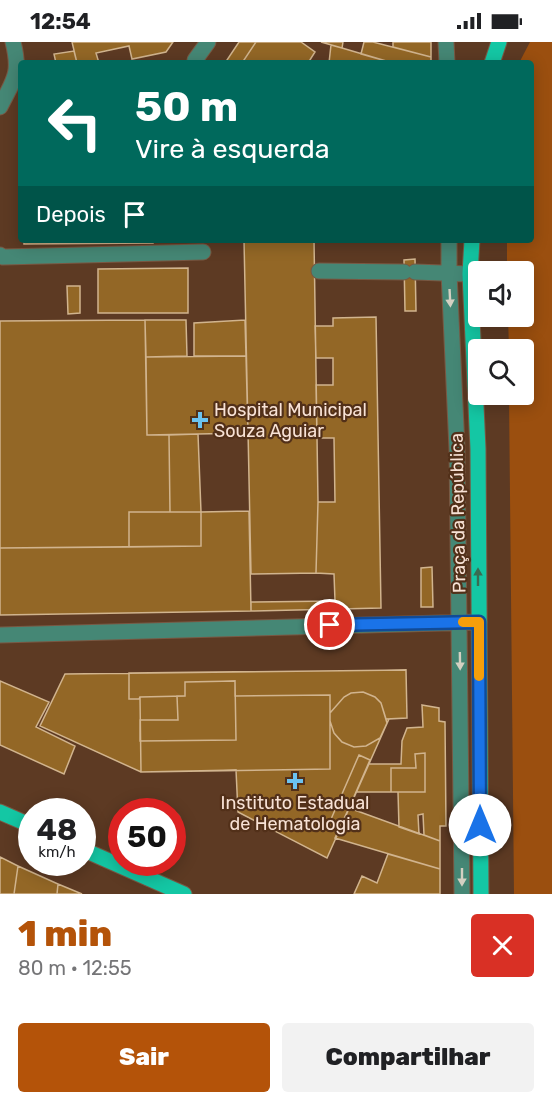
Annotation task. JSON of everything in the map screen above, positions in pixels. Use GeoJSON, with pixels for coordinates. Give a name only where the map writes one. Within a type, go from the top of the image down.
{"type":"FeatureCollection","features":[{"type":"Feature","properties":{"kind":"main road"},"geometry":{"type":"LineString","coordinates":[[493,60],[499,42]]}},
{"type":"Feature","properties":{"kind":"main road","name":"Praça da República"},"geometry":{"type":"LineString","coordinates":[[471,261],[472,243]]}},
{"type":"Feature","properties":{"kind":"main road","name":"Praça da República"},"geometry":{"type":"LineString","coordinates":[[472,327],[478,449],[481,894]]}},
{"type":"Feature","properties":{"kind":"main road"},"geometry":{"type":"LineString","coordinates":[[0,812],[18,820]]}},
{"type":"Feature","properties":{"kind":"main road"},"geometry":{"type":"LineString","coordinates":[[96,855],[184,894]]}},
{"type":"Feature","properties":{"kind":"lane"},"geometry":{"type":"LineString","coordinates":[[0,107],[17,75],[17,59],[13,42]]}},
{"type":"Feature","properties":{"kind":"lane"},"geometry":{"type":"LineString","coordinates":[[195,60],[208,42]]}},
{"type":"Feature","properties":{"kind":"lane"},"geometry":{"type":"LineString","coordinates":[[446,42],[447,60]]}},
{"type":"Feature","properties":{"kind":"lane","name":"Praça da República"},"geometry":{"type":"LineString","coordinates":[[449,243],[457,449],[462,894]]}},
{"type":"Feature","properties":{"kind":"lane"},"geometry":{"type":"LineString","coordinates":[[0,255],[3,257],[202,252]]}},
{"type":"Feature","properties":{"kind":"lane"},"geometry":{"type":"LineString","coordinates":[[320,271],[468,274]]}},
{"type":"Feature","properties":{"kind":"lane"},"geometry":{"type":"LineString","coordinates":[[0,635],[479,622]]}},
{"type":"Feature","properties":{"kind":"shaded area"},"geometry":{"type":"Polygon","coordinates":[[[530,42],[552,42],[552,894],[514,894],[509,405],[534,405],[534,339],[509,339],[508,327],[534,327],[534,261],[507,261],[507,243],[534,243],[534,60],[521,60],[530,42]]]}},
{"type":"Feature","properties":{"kind":"building"},"geometry":{"type":"Polygon","coordinates":[[[72,42],[173,42],[166,52],[132,59],[129,46],[96,53],[98,60],[76,60],[72,42]]]}},
{"type":"Feature","properties":{"kind":"building"},"geometry":{"type":"Polygon","coordinates":[[[239,42],[256,42],[244,60],[227,60],[239,42]]]}},
{"type":"Feature","properties":{"kind":"building"},"geometry":{"type":"Polygon","coordinates":[[[256,42],[301,42],[315,52],[310,60],[244,60],[256,42]]]}},
{"type":"Feature","properties":{"kind":"building"},"geometry":{"type":"Polygon","coordinates":[[[321,42],[343,42],[342,48],[321,42]]]}},
{"type":"Feature","properties":{"kind":"building"},"geometry":{"type":"Polygon","coordinates":[[[364,42],[373,42],[431,57],[431,60],[382,60],[361,54],[364,42]]]}},
{"type":"Feature","properties":{"kind":"building"},"geometry":{"type":"Polygon","coordinates":[[[393,42],[431,42],[431,57],[393,47],[393,42]]]}},
{"type":"Feature","properties":{"kind":"building"},"geometry":{"type":"Polygon","coordinates":[[[331,45],[383,60],[329,60],[331,45]]]}},
{"type":"Feature","properties":{"kind":"building"},"geometry":{"type":"Polygon","coordinates":[[[74,51],[76,60],[55,60],[54,54],[74,51]]]}},
{"type":"Feature","properties":{"kind":"building"},"geometry":{"type":"Polygon","coordinates":[[[24,243],[153,243],[24,244],[24,243]]]}},
{"type":"Feature","properties":{"kind":"building"},"geometry":{"type":"Polygon","coordinates":[[[244,243],[314,243],[318,502],[316,573],[251,574],[244,243]]]}},
{"type":"Feature","properties":{"kind":"building"},"geometry":{"type":"Polygon","coordinates":[[[415,259],[416,311],[405,311],[404,260],[415,259]]]}},
{"type":"Feature","properties":{"kind":"building"},"geometry":{"type":"Polygon","coordinates":[[[188,268],[188,313],[98,313],[98,269],[188,268]]]}},
{"type":"Feature","properties":{"kind":"building"},"geometry":{"type":"Polygon","coordinates":[[[67,286],[80,286],[80,313],[68,314],[67,286]]]}},
{"type":"Feature","properties":{"kind":"building"},"geometry":{"type":"Polygon","coordinates":[[[376,317],[381,608],[251,611],[251,602],[335,601],[334,574],[316,573],[318,502],[335,502],[334,438],[317,438],[316,385],[333,385],[333,358],[316,358],[315,326],[333,326],[333,318],[376,317]]]}},
{"type":"Feature","properties":{"kind":"building"},"geometry":{"type":"Polygon","coordinates":[[[145,320],[147,435],[169,435],[170,512],[129,512],[129,547],[0,548],[0,321],[145,320]]]}},
{"type":"Feature","properties":{"kind":"building"},"geometry":{"type":"Polygon","coordinates":[[[145,320],[186,320],[187,356],[146,357],[145,320]]]}},
{"type":"Feature","properties":{"kind":"building"},"geometry":{"type":"Polygon","coordinates":[[[245,320],[246,356],[194,356],[194,323],[245,320]]]}},
{"type":"Feature","properties":{"kind":"building"},"geometry":{"type":"Polygon","coordinates":[[[246,356],[248,433],[147,435],[146,357],[246,356]]]}},
{"type":"Feature","properties":{"kind":"building"},"geometry":{"type":"Polygon","coordinates":[[[198,434],[201,512],[170,512],[169,435],[198,434]]]}},
{"type":"Feature","properties":{"kind":"building"},"geometry":{"type":"Polygon","coordinates":[[[249,511],[251,611],[0,615],[0,548],[201,546],[201,512],[249,511]]]}},
{"type":"Feature","properties":{"kind":"building"},"geometry":{"type":"Polygon","coordinates":[[[129,512],[201,512],[201,546],[129,547],[129,512]]]}},
{"type":"Feature","properties":{"kind":"building"},"geometry":{"type":"Polygon","coordinates":[[[432,567],[433,607],[421,607],[421,568],[432,567]]]}},
{"type":"Feature","properties":{"kind":"building"},"geometry":{"type":"Polygon","coordinates":[[[406,670],[407,718],[389,719],[327,858],[238,812],[236,770],[141,772],[40,726],[65,674],[406,670]]]}},
{"type":"Feature","properties":{"kind":"building"},"geometry":{"type":"Polygon","coordinates":[[[406,670],[407,718],[386,719],[381,703],[375,697],[363,692],[351,693],[344,697],[330,713],[330,695],[235,696],[235,681],[185,682],[185,696],[129,699],[129,673],[406,670]]]}},
{"type":"Feature","properties":{"kind":"building"},"geometry":{"type":"Polygon","coordinates":[[[0,681],[49,702],[36,727],[75,746],[64,774],[0,745],[0,681]]]}},
{"type":"Feature","properties":{"kind":"building"},"geometry":{"type":"Polygon","coordinates":[[[235,681],[235,696],[330,695],[330,769],[141,772],[140,697],[185,696],[185,682],[235,681]]]}},
{"type":"Feature","properties":{"kind":"building"},"geometry":{"type":"Polygon","coordinates":[[[235,681],[236,740],[140,741],[140,720],[178,720],[177,696],[185,696],[185,682],[235,681]]]}},
{"type":"Feature","properties":{"kind":"building"},"geometry":{"type":"Polygon","coordinates":[[[363,692],[375,697],[381,703],[387,723],[380,738],[366,746],[354,747],[342,742],[334,733],[330,713],[344,697],[351,693],[363,692]]]}},
{"type":"Feature","properties":{"kind":"building"},"geometry":{"type":"Polygon","coordinates":[[[422,705],[439,708],[439,721],[445,722],[446,826],[440,826],[440,841],[424,835],[423,814],[418,815],[419,834],[399,827],[398,792],[356,792],[369,764],[401,764],[402,741],[407,728],[423,727],[422,705]]]}},
{"type":"Feature","properties":{"kind":"building"},"geometry":{"type":"Polygon","coordinates":[[[425,753],[425,792],[391,792],[391,768],[416,768],[415,754],[425,753]]]}},
{"type":"Feature","properties":{"kind":"building"},"geometry":{"type":"Polygon","coordinates":[[[359,755],[370,760],[339,831],[328,826],[359,755]]]}},
{"type":"Feature","properties":{"kind":"building"},"geometry":{"type":"Polygon","coordinates":[[[349,808],[440,841],[440,869],[335,838],[349,808]]]}},
{"type":"Feature","properties":{"kind":"building"},"geometry":{"type":"Polygon","coordinates":[[[388,854],[440,869],[440,894],[354,894],[362,876],[377,883],[388,854]]]}},
{"type":"Feature","properties":{"kind":"building"},"geometry":{"type":"Polygon","coordinates":[[[0,857],[18,866],[14,894],[0,894],[0,857]]]}},
{"type":"Feature","properties":{"kind":"building"},"geometry":{"type":"Polygon","coordinates":[[[18,866],[18,876],[40,876],[58,884],[57,894],[14,894],[18,866]]]}},
{"type":"Feature","properties":{"kind":"building"},"geometry":{"type":"Polygon","coordinates":[[[58,884],[82,894],[57,894],[58,884]]]}},
{"type":"Feature","properties":{"kind":"slow traffic"},"geometry":{"type":"LineString","coordinates":[[463,622],[479,622],[479,676]]}},
{"type":"Feature","properties":{"kind":"place","name":"Hospital Municipal Souza Aguiar"},"geometry":{"type":"Point","coordinates":[200,420]}},
{"type":"Feature","properties":{"kind":"place","name":"Instituto Estadual de Hematologia"},"geometry":{"type":"Point","coordinates":[295,781]}},
{"type":"Feature","properties":{"kind":"route"},"geometry":{"type":"LineString","coordinates":[[330,625],[479,622],[480,825]]}}]}
